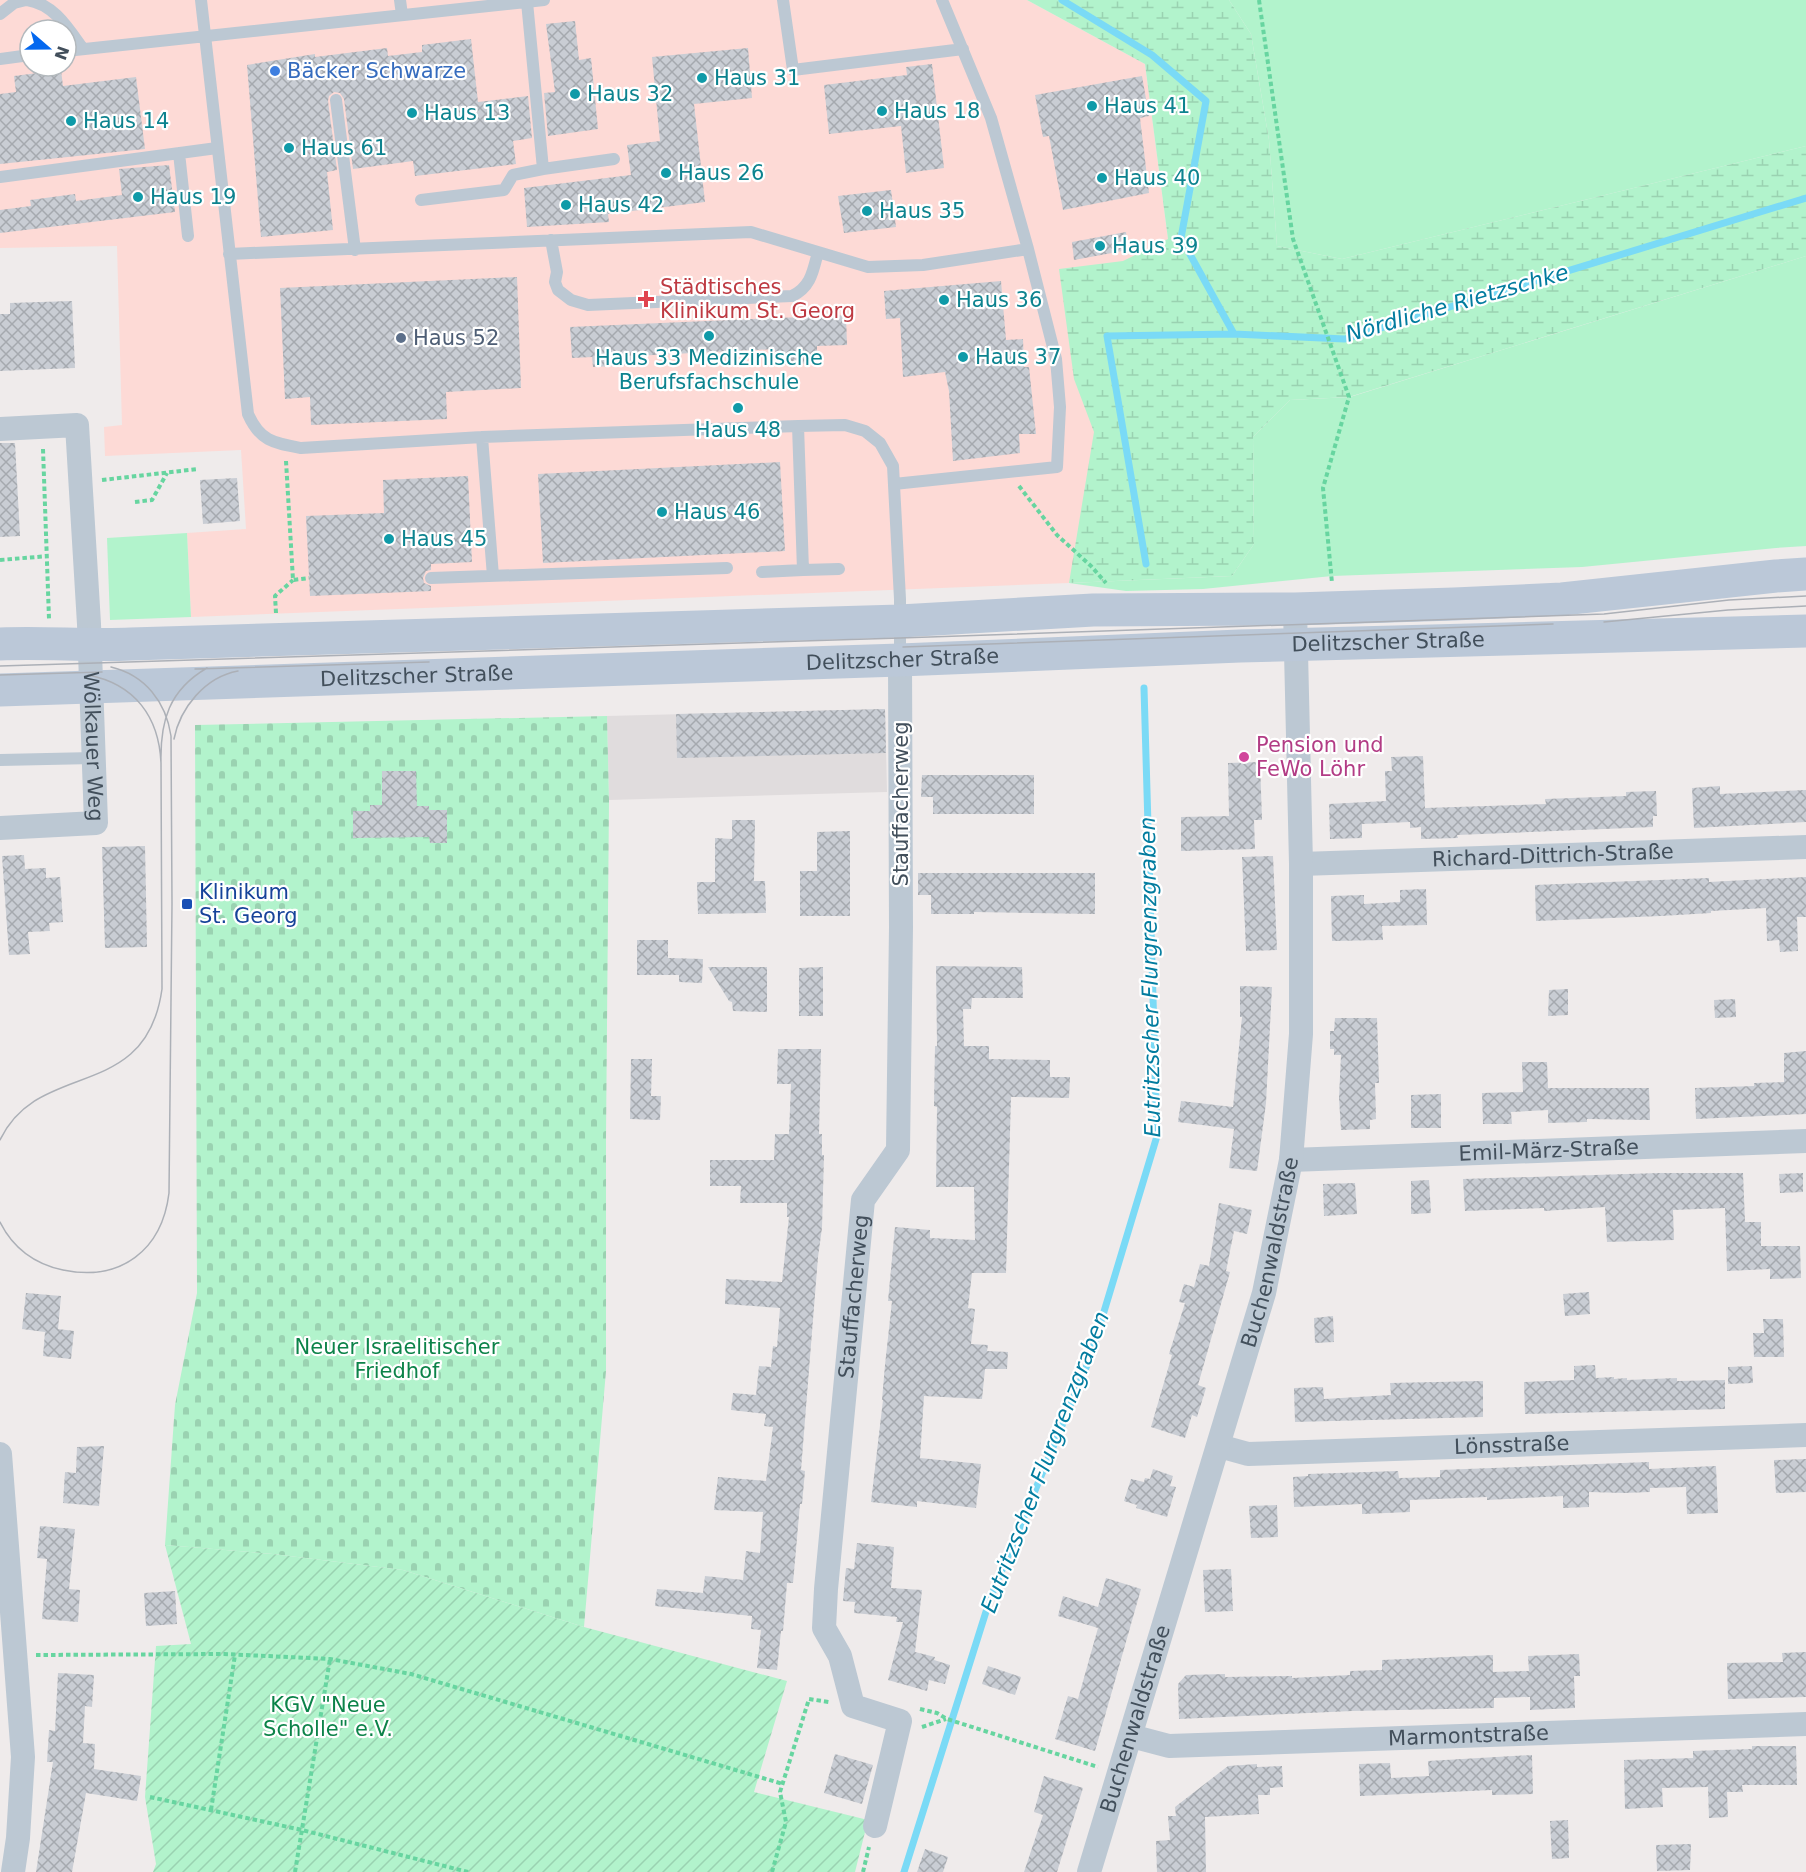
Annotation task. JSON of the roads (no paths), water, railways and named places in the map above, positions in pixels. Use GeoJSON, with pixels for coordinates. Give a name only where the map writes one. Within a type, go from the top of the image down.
{"type":"FeatureCollection","features":[{"type":"Feature","properties":{"kind":"main road","name":"Delitzscher Straße"},"geometry":{"type":"LineString","coordinates":[[0,644],[35,642],[90,645],[900,621],[1093,610],[1295,609],[1562,599],[1806,574]]}},
{"type":"Feature","properties":{"kind":"main road","name":"Delitzscher Straße"},"geometry":{"type":"LineString","coordinates":[[0,690],[1296,645],[1806,631]]}},
{"type":"Feature","properties":{"kind":"street"},"geometry":{"type":"LineString","coordinates":[[0,429],[76,425],[90,645]]}},
{"type":"Feature","properties":{"kind":"street","name":"Buchenwaldstraße"},"geometry":{"type":"LineString","coordinates":[[1089,1872],[1264,1293],[1291,1160],[1301,1034],[1301,864],[1295,609]]}},
{"type":"Feature","properties":{"kind":"street","name":"Wölkauer Weg"},"geometry":{"type":"LineString","coordinates":[[0,828],[96,823],[90,645]]}},
{"type":"Feature","properties":{"kind":"street","name":"Stauffacherweg"},"geometry":{"type":"LineString","coordinates":[[874,1826],[901,1724],[898,1718],[852,1706],[840,1656],[824,1628],[863,1200],[898,1150],[901,927],[900,660]]}},
{"type":"Feature","properties":{"kind":"street","name":"Richard-Dittrich-Straße"},"geometry":{"type":"LineString","coordinates":[[1301,864],[1806,847]]}},
{"type":"Feature","properties":{"kind":"street","name":"Emil-März-Straße"},"geometry":{"type":"LineString","coordinates":[[1291,1160],[1806,1141]]}},
{"type":"Feature","properties":{"kind":"street","name":"Lönsstraße"},"geometry":{"type":"LineString","coordinates":[[1219,1446],[1248,1454],[1806,1435]]}},
{"type":"Feature","properties":{"kind":"street"},"geometry":{"type":"LineString","coordinates":[[0,1454],[15,1656],[10,1720],[23,1757],[22,1796],[13,1872]]}},
{"type":"Feature","properties":{"kind":"street","name":"Marmontstraße"},"geometry":{"type":"LineString","coordinates":[[1131,1737],[1169,1746],[1806,1724]]}},
{"type":"Feature","properties":{"kind":"lane"},"geometry":{"type":"LineString","coordinates":[[0,14],[14,3],[26,0],[38,2],[49,8],[66,25],[83,49]]}},
{"type":"Feature","properties":{"kind":"lane"},"geometry":{"type":"LineString","coordinates":[[201,0],[248,414],[255,428],[265,437],[285,445],[301,448],[482,437],[798,426],[845,425],[864,431],[880,443],[893,466],[900,660]]}},
{"type":"Feature","properties":{"kind":"lane"},"geometry":{"type":"LineString","coordinates":[[400,0],[402,15]]}},
{"type":"Feature","properties":{"kind":"lane"},"geometry":{"type":"LineString","coordinates":[[78,50],[544,0]]}},
{"type":"Feature","properties":{"kind":"lane"},"geometry":{"type":"LineString","coordinates":[[783,0],[793,70],[963,49]]}},
{"type":"Feature","properties":{"kind":"lane"},"geometry":{"type":"LineString","coordinates":[[894,484],[1057,467],[1060,406],[1056,359],[991,118],[942,0]]}},
{"type":"Feature","properties":{"kind":"lane"},"geometry":{"type":"LineString","coordinates":[[527,2],[543,169]]}},
{"type":"Feature","properties":{"kind":"lane"},"geometry":{"type":"LineString","coordinates":[[0,59],[18,57]]}},
{"type":"Feature","properties":{"kind":"lane"},"geometry":{"type":"LineString","coordinates":[[336,100],[355,250]]}},
{"type":"Feature","properties":{"kind":"lane"},"geometry":{"type":"LineString","coordinates":[[0,177],[217,148]]}},
{"type":"Feature","properties":{"kind":"lane"},"geometry":{"type":"LineString","coordinates":[[179,153],[188,236]]}},
{"type":"Feature","properties":{"kind":"lane"},"geometry":{"type":"LineString","coordinates":[[421,200],[504,190],[513,175],[614,159]]}},
{"type":"Feature","properties":{"kind":"lane"},"geometry":{"type":"LineString","coordinates":[[230,254],[751,232],[868,267],[923,265],[1028,249]]}},
{"type":"Feature","properties":{"kind":"lane"},"geometry":{"type":"LineString","coordinates":[[551,240],[557,272],[555,282],[558,290],[571,300],[588,305],[792,296],[804,291],[812,275],[818,252]]}},
{"type":"Feature","properties":{"kind":"lane"},"geometry":{"type":"LineString","coordinates":[[798,426],[803,570]]}},
{"type":"Feature","properties":{"kind":"lane"},"geometry":{"type":"LineString","coordinates":[[482,437],[493,576]]}},
{"type":"Feature","properties":{"kind":"lane"},"geometry":{"type":"LineString","coordinates":[[431,578],[727,568]]}},
{"type":"Feature","properties":{"kind":"lane"},"geometry":{"type":"LineString","coordinates":[[762,572],[839,569]]}},
{"type":"Feature","properties":{"kind":"lane"},"geometry":{"type":"LineString","coordinates":[[0,760],[94,758]]}},
{"type":"Feature","properties":{"kind":"waterway","name":"Nördliche Rietzschke"},"geometry":{"type":"LineString","coordinates":[[1062,0],[1152,55],[1206,101],[1181,238],[1234,334]]}},
{"type":"Feature","properties":{"kind":"waterway","name":"Nördliche Rietzschke"},"geometry":{"type":"LineString","coordinates":[[1146,564],[1107,336],[1234,334],[1345,339],[1806,198]]}},
{"type":"Feature","properties":{"kind":"waterway","name":"Eutritzscher Flurgrenzgraben"},"geometry":{"type":"LineString","coordinates":[[904,1872],[990,1599],[1090,1358],[1157,1136],[1144,688]]}},
{"type":"Feature","properties":{"kind":"tram line"},"geometry":{"type":"LineString","coordinates":[[0,666],[1604,614],[1729,600],[1806,596]]}},
{"type":"Feature","properties":{"kind":"tram line"},"geometry":{"type":"LineString","coordinates":[[1604,622],[1728,610],[1806,606]]}},
{"type":"Feature","properties":{"kind":"tram line"},"geometry":{"type":"LineString","coordinates":[[903,647],[1553,624]]}},
{"type":"Feature","properties":{"kind":"tram line"},"geometry":{"type":"LineString","coordinates":[[195,669],[429,662]]}},
{"type":"Feature","properties":{"kind":"tram line"},"geometry":{"type":"LineString","coordinates":[[0,1222],[18,1247],[43,1264],[63,1270],[103,1271],[120,1266],[148,1246],[158,1231],[165,1213],[169,1193],[171,736],[164,712],[152,692],[134,676],[111,667]]}},
{"type":"Feature","properties":{"kind":"tram line"},"geometry":{"type":"LineString","coordinates":[[88,675],[105,679],[119,686],[141,705],[155,731],[161,763],[162,734],[169,708],[184,686],[207,668]]}},
{"type":"Feature","properties":{"kind":"tram line"},"geometry":{"type":"LineString","coordinates":[[174,739],[182,716],[196,696],[215,680],[238,671]]}},
{"type":"Feature","properties":{"kind":"tram line"},"geometry":{"type":"LineString","coordinates":[[0,675],[102,672]]}},
{"type":"Feature","properties":{"kind":"tram line"},"geometry":{"type":"LineString","coordinates":[[0,1140],[18,1115],[40,1098],[114,1066],[135,1050],[152,1025],[162,989],[161,763]]}},
{"type":"Feature","properties":{"kind":"place","name":"Bäcker Schwarze"},"geometry":{"type":"Point","coordinates":[275,71]}},
{"type":"Feature","properties":{"kind":"place","name":"Haus 31"},"geometry":{"type":"Point","coordinates":[702,78]}},
{"type":"Feature","properties":{"kind":"place","name":"Haus 32"},"geometry":{"type":"Point","coordinates":[575,94]}},
{"type":"Feature","properties":{"kind":"place","name":"Haus 41"},"geometry":{"type":"Point","coordinates":[1092,106]}},
{"type":"Feature","properties":{"kind":"place","name":"Haus 18"},"geometry":{"type":"Point","coordinates":[882,111]}},
{"type":"Feature","properties":{"kind":"place","name":"Haus 13"},"geometry":{"type":"Point","coordinates":[412,113]}},
{"type":"Feature","properties":{"kind":"place","name":"Haus 14"},"geometry":{"type":"Point","coordinates":[71,121]}},
{"type":"Feature","properties":{"kind":"place","name":"Haus 61"},"geometry":{"type":"Point","coordinates":[289,148]}},
{"type":"Feature","properties":{"kind":"place","name":"Haus 26"},"geometry":{"type":"Point","coordinates":[666,173]}},
{"type":"Feature","properties":{"kind":"place","name":"Haus 40"},"geometry":{"type":"Point","coordinates":[1102,178]}},
{"type":"Feature","properties":{"kind":"place","name":"Haus 19"},"geometry":{"type":"Point","coordinates":[138,197]}},
{"type":"Feature","properties":{"kind":"place","name":"Haus 42"},"geometry":{"type":"Point","coordinates":[566,205]}},
{"type":"Feature","properties":{"kind":"place","name":"Haus 35"},"geometry":{"type":"Point","coordinates":[867,211]}},
{"type":"Feature","properties":{"kind":"place","name":"Haus 39"},"geometry":{"type":"Point","coordinates":[1100,246]}},
{"type":"Feature","properties":{"kind":"place","name":"Städtisches Klinikum St. Georg"},"geometry":{"type":"Point","coordinates":[646,299]}},
{"type":"Feature","properties":{"kind":"place","name":"Haus 36"},"geometry":{"type":"Point","coordinates":[944,300]}},
{"type":"Feature","properties":{"kind":"place","name":"Haus 33 Medizinische Berufsfachschule"},"geometry":{"type":"Point","coordinates":[709,336]}},
{"type":"Feature","properties":{"kind":"place","name":"Haus 52"},"geometry":{"type":"Point","coordinates":[401,338]}},
{"type":"Feature","properties":{"kind":"place","name":"Haus 37"},"geometry":{"type":"Point","coordinates":[963,357]}},
{"type":"Feature","properties":{"kind":"place","name":"Haus 48"},"geometry":{"type":"Point","coordinates":[738,408]}},
{"type":"Feature","properties":{"kind":"place","name":"Haus 46"},"geometry":{"type":"Point","coordinates":[662,512]}},
{"type":"Feature","properties":{"kind":"place","name":"Haus 45"},"geometry":{"type":"Point","coordinates":[389,539]}},
{"type":"Feature","properties":{"kind":"place","name":"Pension und FeWo Löhr"},"geometry":{"type":"Point","coordinates":[1244,757]}},
{"type":"Feature","properties":{"kind":"place","name":"Klinikum St. Georg"},"geometry":{"type":"Point","coordinates":[187,904]}},
{"type":"Feature","properties":{"kind":"park label","name":"Neuer Israelitischer Friedhof"},"geometry":{"type":"Point","coordinates":[397,1359]}},
{"type":"Feature","properties":{"kind":"park label","name":"KGV \"Neue Scholle\" e.V."},"geometry":{"type":"Point","coordinates":[328,1717]}}]}
